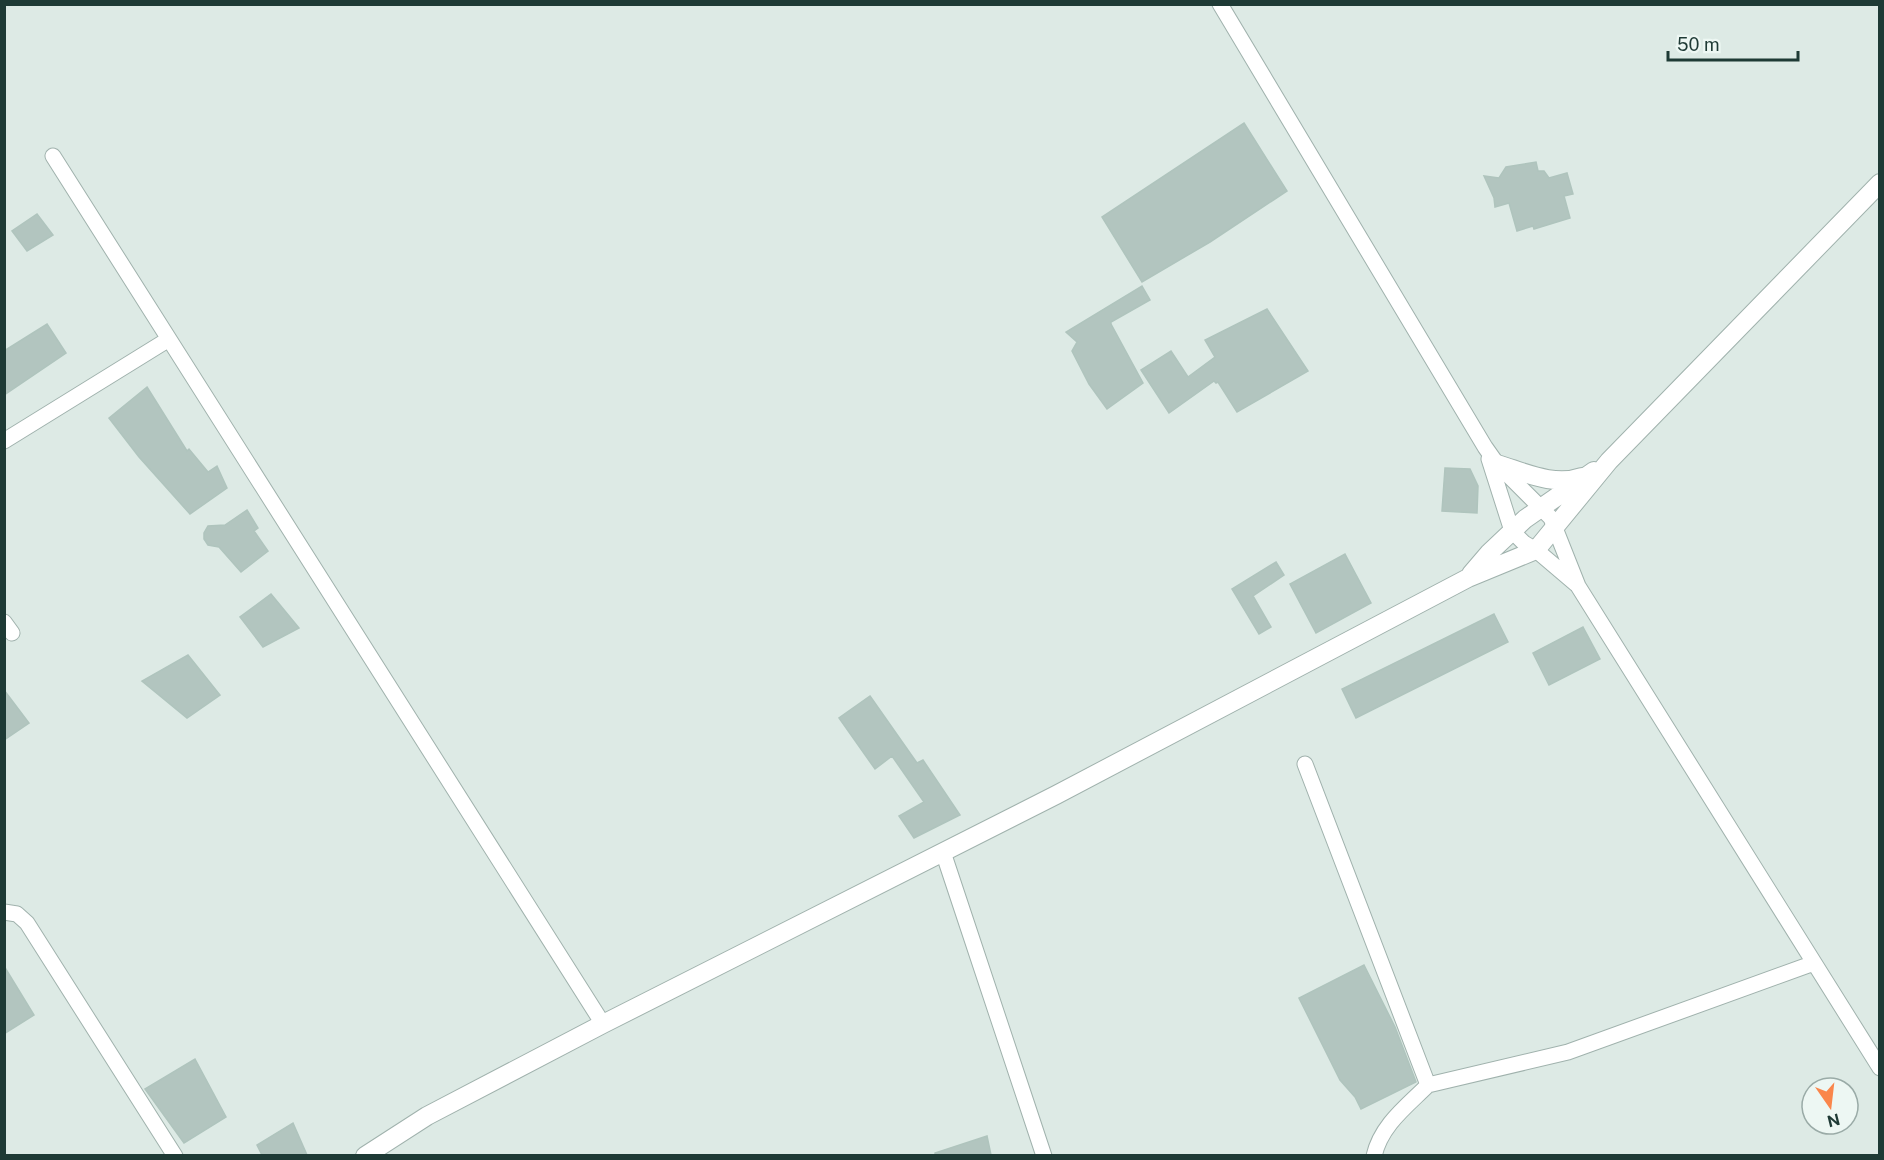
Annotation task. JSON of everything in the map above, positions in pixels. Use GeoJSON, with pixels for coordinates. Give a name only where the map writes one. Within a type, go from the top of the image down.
{"type":"FeatureCollection","features":[{"type":"Feature","properties":{"kind":"street"},"geometry":{"type":"LineString","coordinates":[[1220,4],[1485,447],[1497,464],[1551,518],[1578,586],[1880,1068]]}},
{"type":"Feature","properties":{"kind":"street"},"geometry":{"type":"LineString","coordinates":[[53,156],[603,1024]]}},
{"type":"Feature","properties":{"kind":"street"},"geometry":{"type":"LineString","coordinates":[[365,1155],[427,1116],[603,1024],[1056,795],[1468,578],[1536,550],[1609,461],[1880,183]]}},
{"type":"Feature","properties":{"kind":"street"},"geometry":{"type":"LineString","coordinates":[[4,441],[169,339]]}},
{"type":"Feature","properties":{"kind":"street"},"geometry":{"type":"LineString","coordinates":[[1485,447],[1512,531],[1578,586]]}},
{"type":"Feature","properties":{"kind":"street"},"geometry":{"type":"LineString","coordinates":[[1468,578],[1512,531],[1609,461]]}},
{"type":"Feature","properties":{"kind":"street"},"geometry":{"type":"LineString","coordinates":[[1497,464],[1534,476],[1562,481],[1575,480],[1589,475]]}},
{"type":"Feature","properties":{"kind":"street"},"geometry":{"type":"LineString","coordinates":[[1305,764],[1428,1085]]}},
{"type":"Feature","properties":{"kind":"street"},"geometry":{"type":"LineString","coordinates":[[943,852],[1044,1155]]}},
{"type":"Feature","properties":{"kind":"street"},"geometry":{"type":"LineString","coordinates":[[4,912],[17,914],[27,923],[175,1155]]}},
{"type":"Feature","properties":{"kind":"street"},"geometry":{"type":"LineString","coordinates":[[1374,1155],[1387,1126],[1428,1085],[1568,1052],[1814,963]]}},
{"type":"Feature","properties":{"kind":"building"},"geometry":{"type":"Polygon","coordinates":[[[1244,123],[1287,191],[1210,242],[1142,282],[1102,217],[1244,123]]]}},
{"type":"Feature","properties":{"kind":"building"},"geometry":{"type":"Polygon","coordinates":[[[1536,162],[1538,171],[1544,171],[1549,178],[1567,173],[1573,194],[1564,196],[1570,218],[1534,229],[1533,226],[1517,231],[1509,203],[1495,207],[1494,198],[1484,176],[1499,178],[1506,167],[1536,162]]]}},
{"type":"Feature","properties":{"kind":"building"},"geometry":{"type":"Polygon","coordinates":[[[37,214],[53,235],[27,251],[12,231],[37,214]]]}},
{"type":"Feature","properties":{"kind":"building"},"geometry":{"type":"Polygon","coordinates":[[[1142,286],[1150,300],[1111,324],[1143,383],[1107,409],[1089,384],[1072,351],[1077,342],[1066,332],[1142,286]]]}},
{"type":"Feature","properties":{"kind":"building"},"geometry":{"type":"Polygon","coordinates":[[[1267,309],[1308,371],[1237,412],[1218,382],[1214,381],[1169,413],[1141,370],[1171,351],[1188,377],[1215,357],[1205,340],[1267,309]]]}},
{"type":"Feature","properties":{"kind":"building"},"geometry":{"type":"Polygon","coordinates":[[[47,324],[66,353],[4,395],[4,351],[47,324]]]}},
{"type":"Feature","properties":{"kind":"building"},"geometry":{"type":"Polygon","coordinates":[[[147,387],[187,451],[189,449],[208,472],[217,466],[227,488],[190,514],[139,457],[109,418],[147,387]]]}},
{"type":"Feature","properties":{"kind":"building"},"geometry":{"type":"Polygon","coordinates":[[[1445,468],[1470,469],[1478,486],[1477,513],[1442,511],[1445,468]]]}},
{"type":"Feature","properties":{"kind":"building"},"geometry":{"type":"Polygon","coordinates":[[[247,510],[258,528],[254,531],[268,551],[241,572],[219,547],[208,545],[204,539],[204,533],[208,526],[225,525],[247,510]]]}},
{"type":"Feature","properties":{"kind":"building"},"geometry":{"type":"Polygon","coordinates":[[[1345,554],[1371,603],[1316,633],[1290,584],[1345,554]]]}},
{"type":"Feature","properties":{"kind":"building"},"geometry":{"type":"Polygon","coordinates":[[[1276,562],[1284,575],[1253,596],[1271,627],[1259,634],[1232,589],[1276,562]]]}},
{"type":"Feature","properties":{"kind":"building"},"geometry":{"type":"Polygon","coordinates":[[[271,594],[299,628],[263,647],[240,617],[271,594]]]}},
{"type":"Feature","properties":{"kind":"building"},"geometry":{"type":"Polygon","coordinates":[[[1494,614],[1508,642],[1356,718],[1342,689],[1494,614]]]}},
{"type":"Feature","properties":{"kind":"building"},"geometry":{"type":"Polygon","coordinates":[[[1583,627],[1600,659],[1549,685],[1533,653],[1583,627]]]}},
{"type":"Feature","properties":{"kind":"building"},"geometry":{"type":"Polygon","coordinates":[[[188,655],[220,695],[187,718],[142,681],[188,655]]]}},
{"type":"Feature","properties":{"kind":"building"},"geometry":{"type":"Polygon","coordinates":[[[4,690],[29,723],[4,740],[4,690]]]}},
{"type":"Feature","properties":{"kind":"building"},"geometry":{"type":"Polygon","coordinates":[[[870,696],[917,763],[923,760],[960,815],[914,838],[899,816],[924,802],[892,756],[875,769],[839,718],[870,696]]]}},
{"type":"Feature","properties":{"kind":"building"},"geometry":{"type":"Polygon","coordinates":[[[1364,965],[1395,1027],[1416,1082],[1361,1109],[1355,1097],[1340,1080],[1299,998],[1364,965]]]}},
{"type":"Feature","properties":{"kind":"building"},"geometry":{"type":"Polygon","coordinates":[[[4,966],[34,1015],[4,1034],[4,966]]]}},
{"type":"Feature","properties":{"kind":"building"},"geometry":{"type":"Polygon","coordinates":[[[195,1059],[226,1117],[184,1143],[145,1089],[195,1059]]]}},
{"type":"Feature","properties":{"kind":"building"},"geometry":{"type":"Polygon","coordinates":[[[293,1123],[307,1155],[262,1155],[257,1145],[293,1123]]]}},
{"type":"Feature","properties":{"kind":"building"},"geometry":{"type":"Polygon","coordinates":[[[987,1136],[991,1155],[935,1155],[935,1153],[987,1136]]]}}]}
